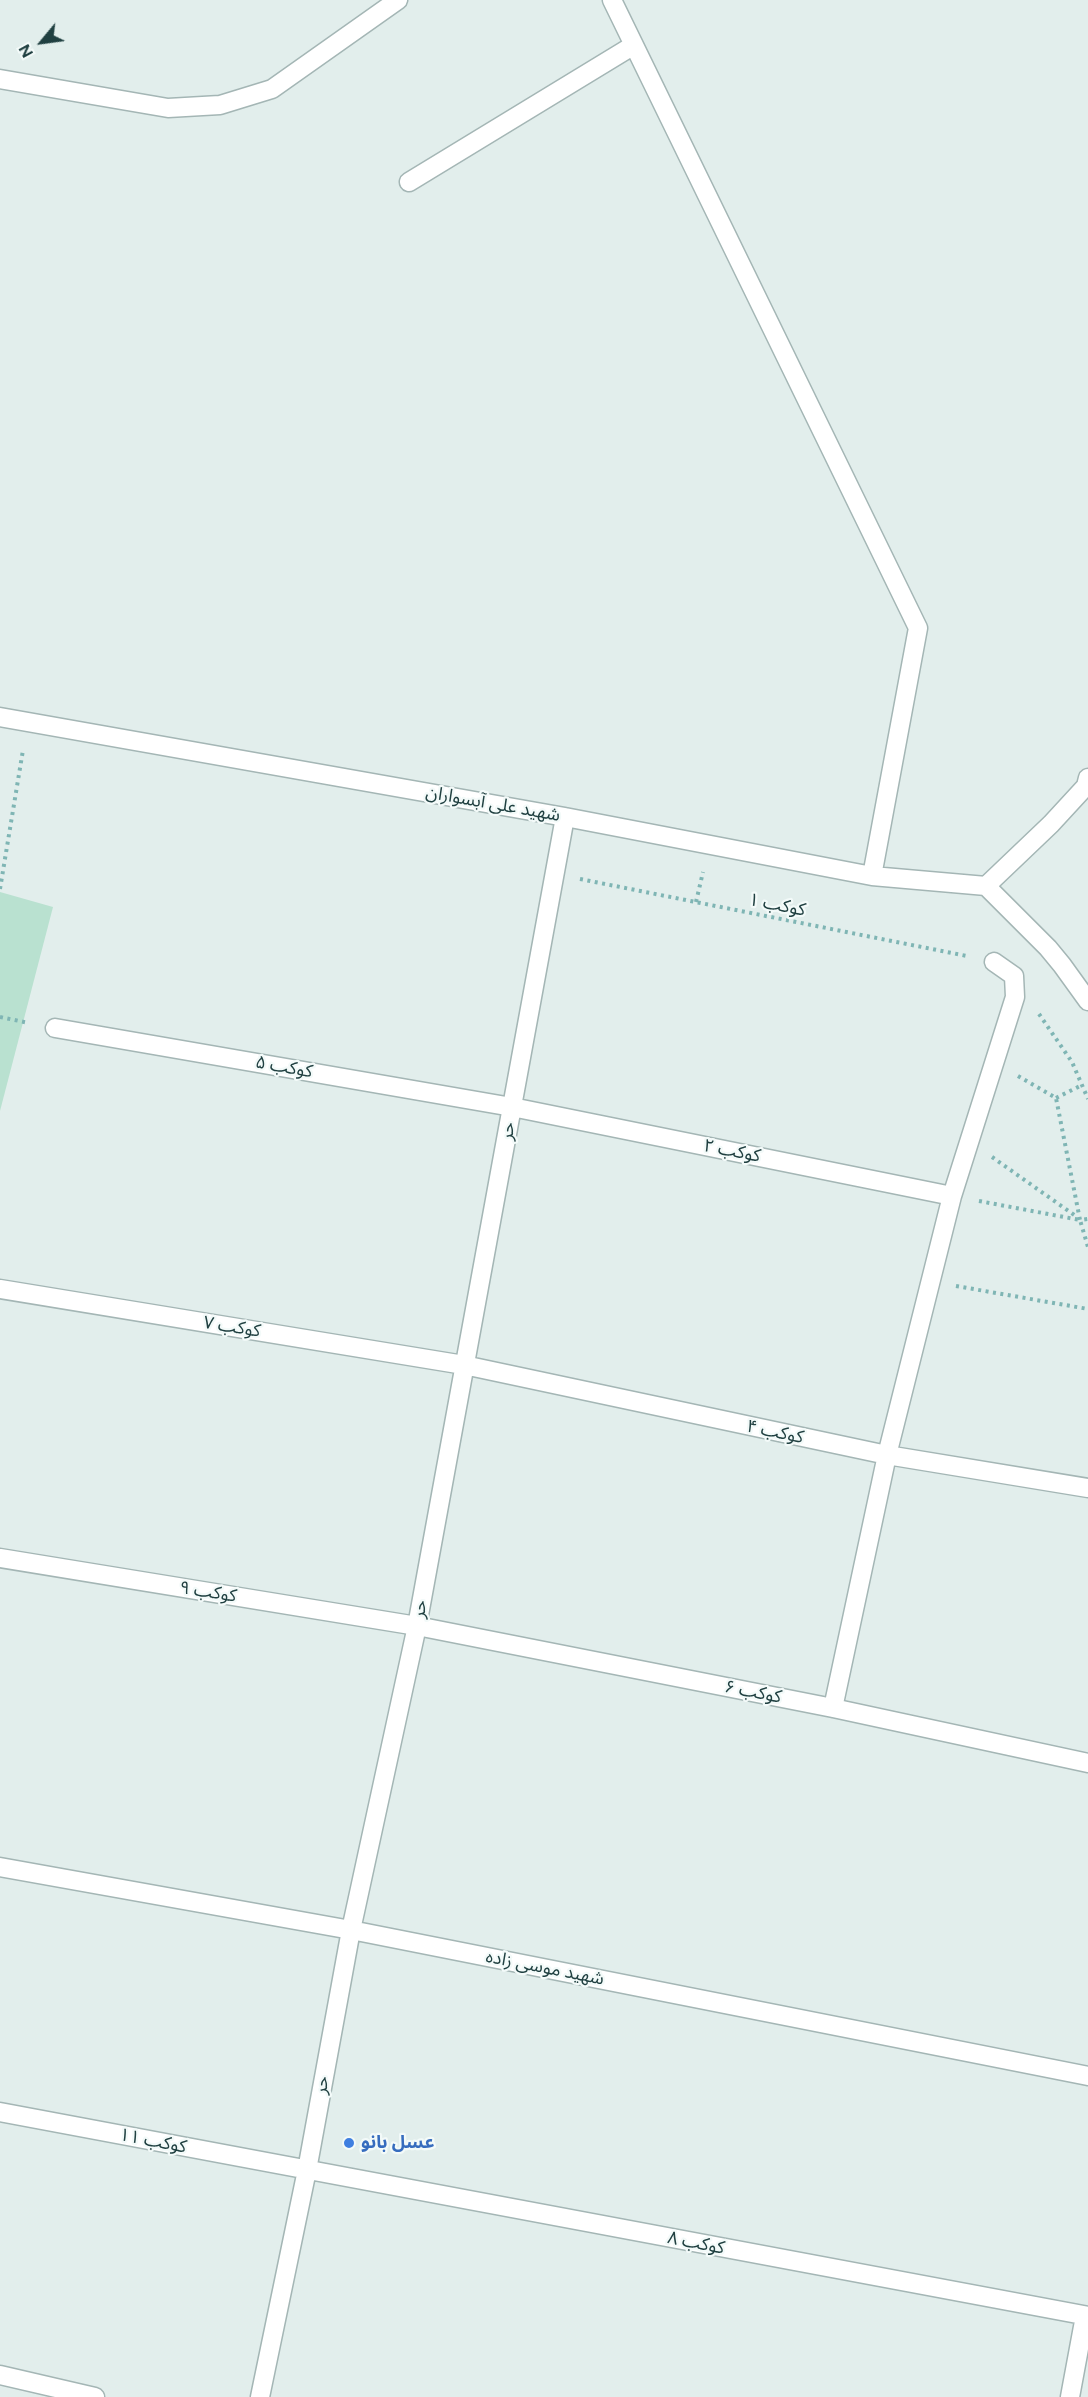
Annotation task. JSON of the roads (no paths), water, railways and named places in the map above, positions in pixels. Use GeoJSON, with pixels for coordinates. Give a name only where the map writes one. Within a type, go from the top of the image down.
{"type":"FeatureCollection","features":[{"type":"Feature","properties":{"kind":"street"},"geometry":{"type":"LineString","coordinates":[[0,79],[168,108],[219,105],[272,89],[398,0]]}},
{"type":"Feature","properties":{"kind":"street"},"geometry":{"type":"LineString","coordinates":[[612,0],[918,628],[872,876]]}},
{"type":"Feature","properties":{"kind":"street"},"geometry":{"type":"LineString","coordinates":[[409,182],[634,45]]}},
{"type":"Feature","properties":{"kind":"street","name":"شهید علی آبسواران"},"geometry":{"type":"LineString","coordinates":[[0,717],[566,817],[872,876],[986,886]]}},
{"type":"Feature","properties":{"kind":"street"},"geometry":{"type":"LineString","coordinates":[[1088,778],[1086,786],[1051,824],[986,886],[1062,965],[1088,1001]]}},
{"type":"Feature","properties":{"kind":"street","name":"حر"},"geometry":{"type":"LineString","coordinates":[[260,2397],[307,2170],[351,1930],[417,1626],[566,817]]}},
{"type":"Feature","properties":{"kind":"street"},"geometry":{"type":"LineString","coordinates":[[833,1708],[886,1455],[952,1196],[1015,997],[1014,976],[994,962]]}},
{"type":"Feature","properties":{"kind":"street","name":"کوکب ۵"},"geometry":{"type":"LineString","coordinates":[[55,1028],[512,1107]]}},
{"type":"Feature","properties":{"kind":"street","name":"کوکب ۲"},"geometry":{"type":"LineString","coordinates":[[512,1107],[952,1196]]}},
{"type":"Feature","properties":{"kind":"street","name":"کوکب ۷"},"geometry":{"type":"LineString","coordinates":[[0,1289],[464,1365]]}},
{"type":"Feature","properties":{"kind":"street","name":"کوکب ۴"},"geometry":{"type":"LineString","coordinates":[[464,1365],[886,1455],[1088,1488]]}},
{"type":"Feature","properties":{"kind":"street","name":"کوکب ۹"},"geometry":{"type":"LineString","coordinates":[[0,1558],[417,1626]]}},
{"type":"Feature","properties":{"kind":"street","name":"کوکب ۶"},"geometry":{"type":"LineString","coordinates":[[417,1626],[833,1708],[1088,1763]]}},
{"type":"Feature","properties":{"kind":"street","name":"شهید موسی زاده"},"geometry":{"type":"LineString","coordinates":[[0,1867],[351,1930],[1088,2076]]}},
{"type":"Feature","properties":{"kind":"street","name":"کوکب ۱۱"},"geometry":{"type":"LineString","coordinates":[[0,2112],[307,2170]]}},
{"type":"Feature","properties":{"kind":"street","name":"کوکب ۸"},"geometry":{"type":"LineString","coordinates":[[307,2170],[1086,2316]]}},
{"type":"Feature","properties":{"kind":"street"},"geometry":{"type":"LineString","coordinates":[[1070,2397],[1086,2316]]}},
{"type":"Feature","properties":{"kind":"street"},"geometry":{"type":"LineString","coordinates":[[0,2375],[95,2397]]}},
{"type":"Feature","properties":{"kind":"place","name":"عسل بانو"},"geometry":{"type":"Point","coordinates":[349,2143]}}]}
